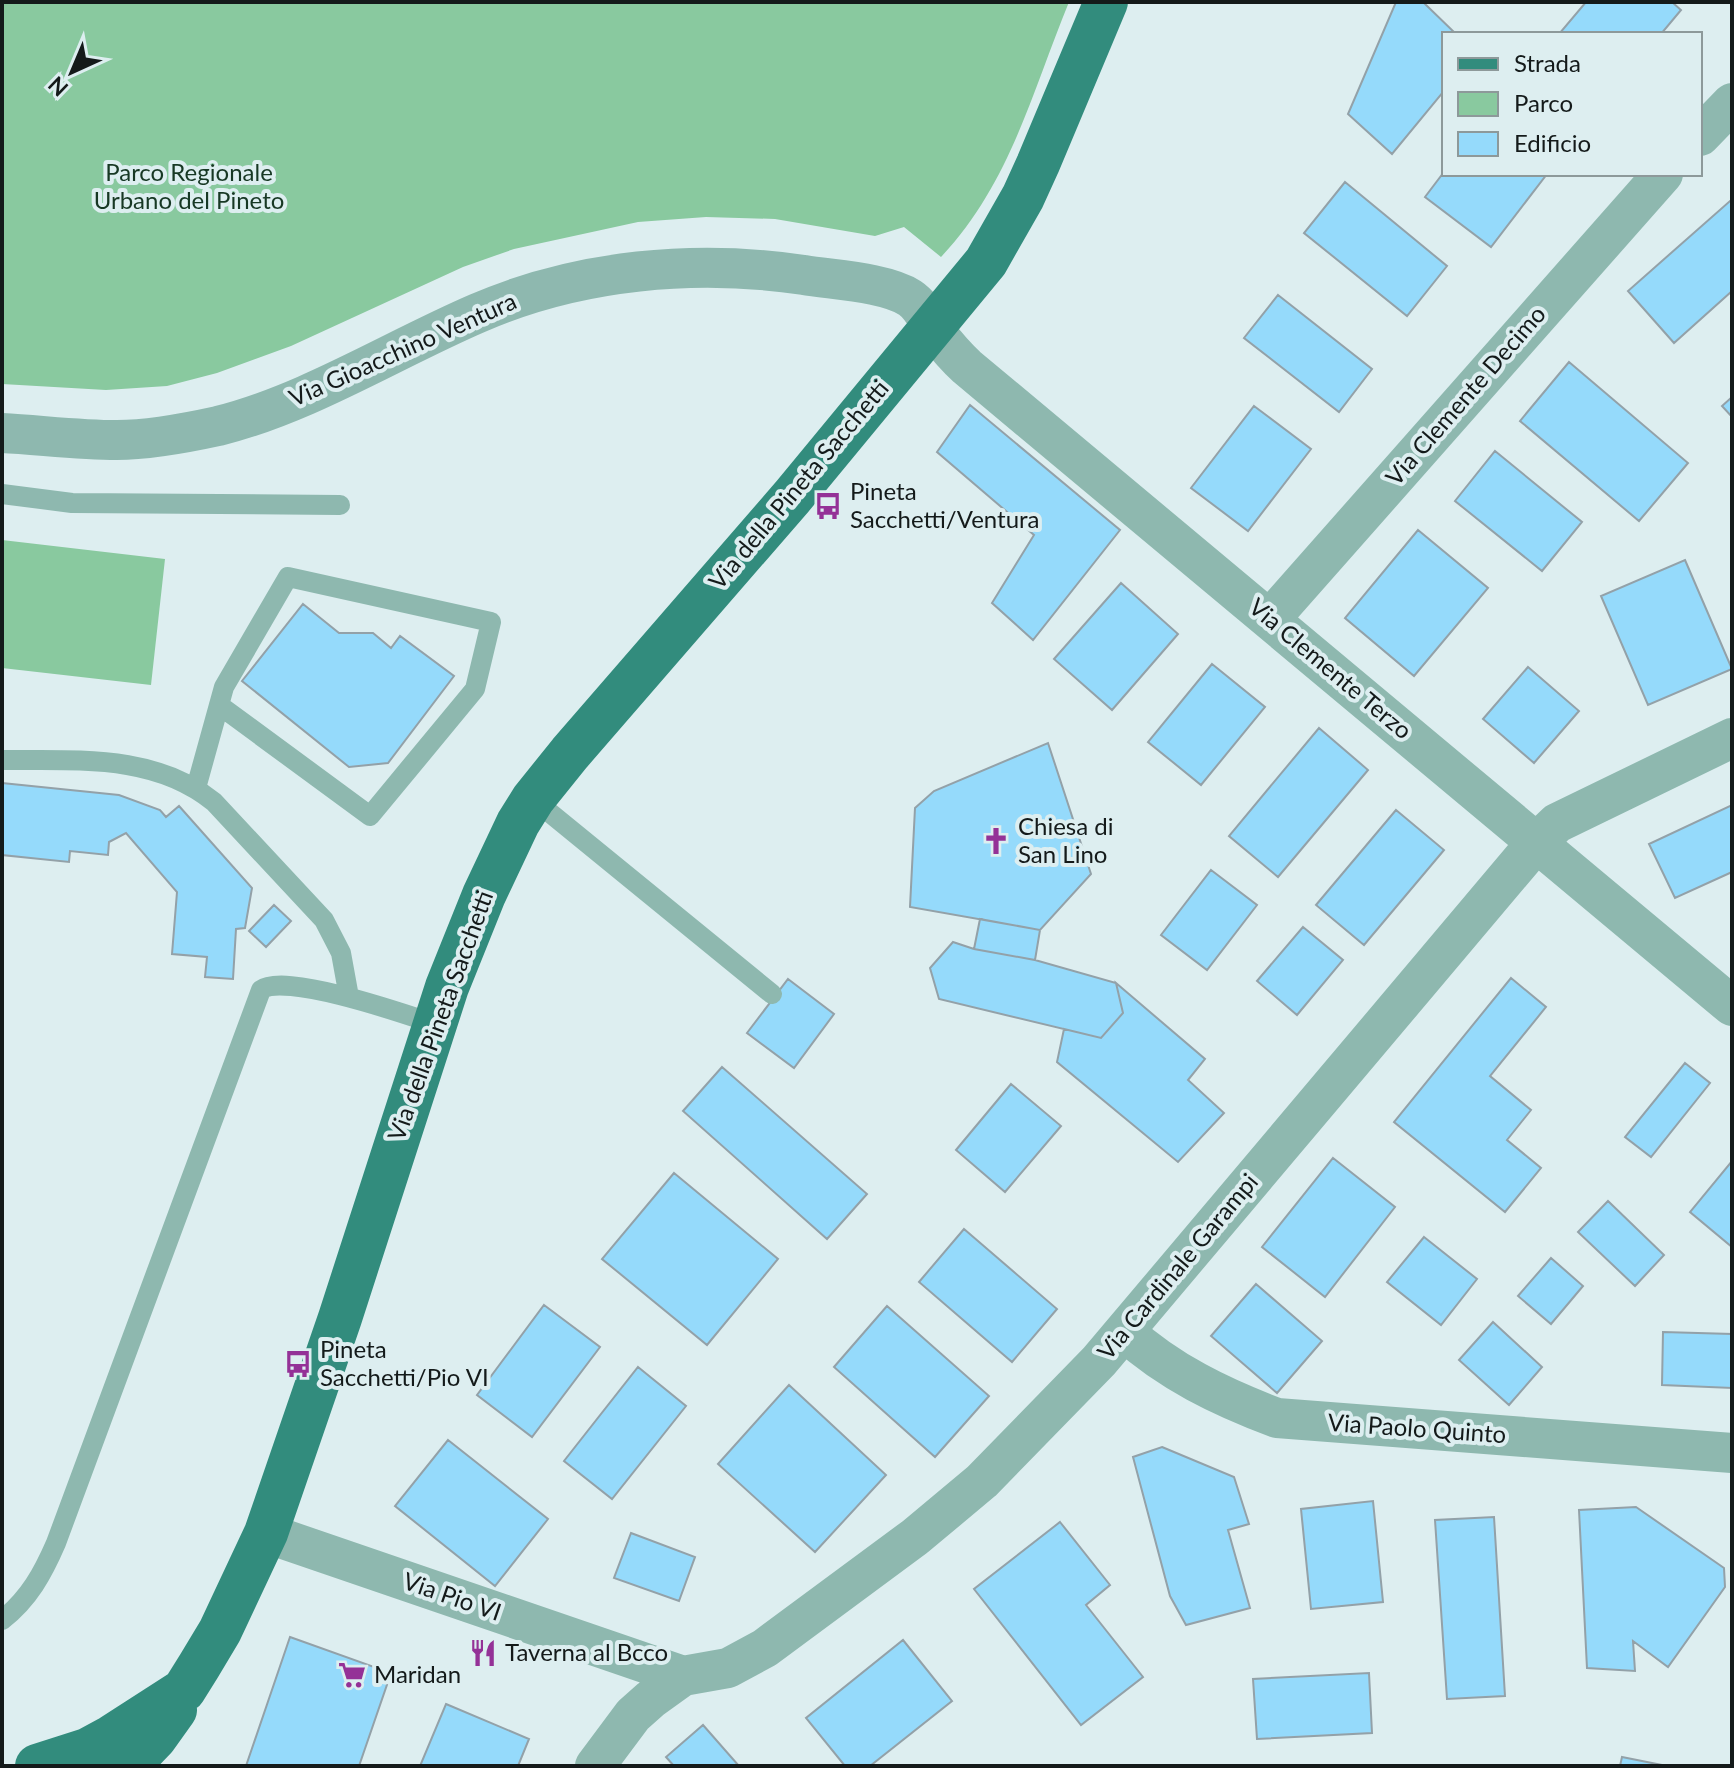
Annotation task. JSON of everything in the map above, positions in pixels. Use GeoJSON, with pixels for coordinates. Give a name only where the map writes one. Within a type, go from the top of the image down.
{"type":"FeatureCollection","features":[{"type":"Feature","properties":{"kind":"main road","name":"Via della Pineta Sacchetti"},"geometry":{"type":"LineString","coordinates":[[37,1766],[87,1750],[184,1690],[220,1631],[266,1533],[340,1318],[435,1024],[484,895],[518,823],[533,799],[792,497],[986,262],[1023,197],[1106,2]]}},
{"type":"Feature","properties":{"kind":"main road"},"geometry":{"type":"LineString","coordinates":[[128,1766],[165,1725],[184,1690]]}},
{"type":"Feature","properties":{"kind":"street"},"geometry":{"type":"LineString","coordinates":[[1702,134],[1732,103]]}},
{"type":"Feature","properties":{"kind":"street","name":"Via Clemente Decimo"},"geometry":{"type":"LineString","coordinates":[[1270,619],[1661,176]]}},
{"type":"Feature","properties":{"kind":"street","name":"Via Gioacchino Ventura"},"geometry":{"type":"LineString","coordinates":[[2,433],[118,440],[218,426],[277,406],[480,312],[535,292],[647,271],[747,268],[872,286],[906,295],[917,303],[933,327]]}},
{"type":"Feature","properties":{"kind":"street","name":"Via Clemente Terzo"},"geometry":{"type":"LineString","coordinates":[[933,327],[967,367],[1732,1006]]}},
{"type":"Feature","properties":{"kind":"street","name":"Via Cardinale Garampi"},"geometry":{"type":"LineString","coordinates":[[595,1766],[633,1715],[683,1676],[728,1668],[765,1648],[915,1537],[982,1481],[1125,1332],[1536,843],[1557,823],[1732,738]]}},
{"type":"Feature","properties":{"kind":"street","name":"Via Paolo Quinto"},"geometry":{"type":"LineString","coordinates":[[1125,1332],[1178,1372],[1218,1394],[1277,1418],[1732,1453]]}},
{"type":"Feature","properties":{"kind":"street","name":"Via Pio VI"},"geometry":{"type":"LineString","coordinates":[[266,1533],[683,1676]]}},
{"type":"Feature","properties":{"kind":"lane"},"geometry":{"type":"LineString","coordinates":[[2,494],[72,503],[340,505]]}},
{"type":"Feature","properties":{"kind":"lane"},"geometry":{"type":"LineString","coordinates":[[196,788],[219,705],[224,687],[288,577],[491,622],[475,689],[370,816],[219,705]]}},
{"type":"Feature","properties":{"kind":"lane"},"geometry":{"type":"LineString","coordinates":[[2,760],[134,766],[175,776],[196,788],[214,802],[324,920],[341,953],[349,997]]}},
{"type":"Feature","properties":{"kind":"lane"},"geometry":{"type":"LineString","coordinates":[[533,799],[772,994]]}},
{"type":"Feature","properties":{"kind":"lane"},"geometry":{"type":"LineString","coordinates":[[2,1620],[25,1599],[43,1572],[56,1543],[258,995],[265,987],[275,985],[349,997],[435,1024]]}},
{"type":"Feature","properties":{"kind":"green space","name":"Parco Regionale Urbano del Pineto"},"geometry":{"type":"Polygon","coordinates":[[[2,2],[1069,2],[1002,168],[965,229],[941,257],[904,227],[875,236],[775,219],[706,217],[638,222],[514,249],[463,267],[291,346],[217,373],[167,386],[106,390],[2,384],[2,2]]]}},
{"type":"Feature","properties":{"kind":"green space"},"geometry":{"type":"Polygon","coordinates":[[[2,540],[165,559],[151,685],[2,668],[2,540]]]}},
{"type":"Feature","properties":{"kind":"building"},"geometry":{"type":"Polygon","coordinates":[[[1396,2],[1423,2],[1454,32],[1442,32],[1442,93],[1392,154],[1348,114],[1396,2]]]}},
{"type":"Feature","properties":{"kind":"building"},"geometry":{"type":"Polygon","coordinates":[[[1586,2],[1672,2],[1681,10],[1663,32],[1561,32],[1586,2]]]}},
{"type":"Feature","properties":{"kind":"building"},"geometry":{"type":"Polygon","coordinates":[[[1442,175],[1545,176],[1491,247],[1425,197],[1442,175]]]}},
{"type":"Feature","properties":{"kind":"building"},"geometry":{"type":"Polygon","coordinates":[[[1345,182],[1447,266],[1407,316],[1304,233],[1345,182]]]}},
{"type":"Feature","properties":{"kind":"building"},"geometry":{"type":"Polygon","coordinates":[[[1730,201],[1732,291],[1674,343],[1628,291],[1730,201]]]}},
{"type":"Feature","properties":{"kind":"building"},"geometry":{"type":"Polygon","coordinates":[[[1278,295],[1372,369],[1339,412],[1244,338],[1278,295]]]}},
{"type":"Feature","properties":{"kind":"building"},"geometry":{"type":"Polygon","coordinates":[[[1569,362],[1688,463],[1639,521],[1520,421],[1569,362]]]}},
{"type":"Feature","properties":{"kind":"building"},"geometry":{"type":"Polygon","coordinates":[[[1732,397],[1732,417],[1722,406],[1732,397]]]}},
{"type":"Feature","properties":{"kind":"building"},"geometry":{"type":"Polygon","coordinates":[[[970,405],[1120,530],[1033,640],[992,603],[1034,535],[937,452],[970,405]]]}},
{"type":"Feature","properties":{"kind":"building"},"geometry":{"type":"Polygon","coordinates":[[[1254,406],[1311,449],[1248,531],[1191,488],[1254,406]]]}},
{"type":"Feature","properties":{"kind":"building"},"geometry":{"type":"Polygon","coordinates":[[[1495,451],[1582,522],[1542,571],[1455,501],[1495,451]]]}},
{"type":"Feature","properties":{"kind":"building"},"geometry":{"type":"Polygon","coordinates":[[[1418,530],[1488,588],[1414,676],[1345,618],[1418,530]]]}},
{"type":"Feature","properties":{"kind":"building"},"geometry":{"type":"Polygon","coordinates":[[[1685,560],[1732,669],[1648,705],[1601,596],[1685,560]]]}},
{"type":"Feature","properties":{"kind":"building"},"geometry":{"type":"Polygon","coordinates":[[[1121,583],[1178,634],[1112,710],[1054,659],[1121,583]]]}},
{"type":"Feature","properties":{"kind":"building"},"geometry":{"type":"Polygon","coordinates":[[[303,604],[339,633],[373,633],[391,648],[400,636],[454,676],[388,763],[349,767],[242,681],[303,604]]]}},
{"type":"Feature","properties":{"kind":"building"},"geometry":{"type":"Polygon","coordinates":[[[1212,664],[1265,707],[1201,785],[1148,742],[1212,664]]]}},
{"type":"Feature","properties":{"kind":"building"},"geometry":{"type":"Polygon","coordinates":[[[1528,667],[1579,711],[1534,763],[1483,719],[1528,667]]]}},
{"type":"Feature","properties":{"kind":"building"},"geometry":{"type":"Polygon","coordinates":[[[1319,728],[1368,770],[1278,877],[1229,836],[1319,728]]]}},
{"type":"Feature","properties":{"kind":"building","name":"Chiesa di San Lino"},"geometry":{"type":"Polygon","coordinates":[[[1048,743],[1091,874],[1040,930],[910,907],[915,808],[934,791],[1048,743]]]}},
{"type":"Feature","properties":{"kind":"building"},"geometry":{"type":"Polygon","coordinates":[[[2,783],[119,795],[160,810],[166,817],[179,806],[252,888],[245,928],[236,929],[233,979],[205,977],[207,957],[172,954],[177,892],[126,833],[109,842],[108,855],[70,851],[69,862],[2,855],[2,783]]]}},
{"type":"Feature","properties":{"kind":"building"},"geometry":{"type":"Polygon","coordinates":[[[1732,805],[1732,872],[1675,898],[1649,844],[1732,805]]]}},
{"type":"Feature","properties":{"kind":"building"},"geometry":{"type":"Polygon","coordinates":[[[1396,810],[1444,850],[1364,945],[1316,905],[1396,810]]]}},
{"type":"Feature","properties":{"kind":"building"},"geometry":{"type":"Polygon","coordinates":[[[1211,870],[1257,905],[1207,970],[1161,935],[1211,870]]]}},
{"type":"Feature","properties":{"kind":"building"},"geometry":{"type":"Polygon","coordinates":[[[274,905],[291,921],[266,947],[249,931],[274,905]]]}},
{"type":"Feature","properties":{"kind":"building"},"geometry":{"type":"Polygon","coordinates":[[[980,919],[1040,930],[1035,960],[974,949],[980,919]]]}},
{"type":"Feature","properties":{"kind":"building"},"geometry":{"type":"Polygon","coordinates":[[[1303,927],[1343,960],[1297,1015],[1257,981],[1303,927]]]}},
{"type":"Feature","properties":{"kind":"building"},"geometry":{"type":"Polygon","coordinates":[[[953,942],[1035,960],[1116,983],[1123,1013],[1101,1038],[939,999],[930,968],[953,942]]]}},
{"type":"Feature","properties":{"kind":"building"},"geometry":{"type":"Polygon","coordinates":[[[1511,978],[1546,1007],[1490,1076],[1531,1110],[1507,1140],[1541,1168],[1505,1212],[1394,1122],[1511,978]]]}},
{"type":"Feature","properties":{"kind":"building"},"geometry":{"type":"Polygon","coordinates":[[[788,979],[834,1014],[794,1068],[747,1033],[788,979]]]}},
{"type":"Feature","properties":{"kind":"building"},"geometry":{"type":"Polygon","coordinates":[[[1116,983],[1205,1059],[1188,1080],[1224,1113],[1178,1162],[1057,1062],[1064,1029],[1101,1038],[1123,1013],[1116,983]]]}},
{"type":"Feature","properties":{"kind":"building"},"geometry":{"type":"Polygon","coordinates":[[[1685,1063],[1710,1083],[1651,1157],[1625,1137],[1685,1063]]]}},
{"type":"Feature","properties":{"kind":"building"},"geometry":{"type":"Polygon","coordinates":[[[722,1067],[867,1194],[827,1239],[683,1111],[722,1067]]]}},
{"type":"Feature","properties":{"kind":"building"},"geometry":{"type":"Polygon","coordinates":[[[1011,1084],[1061,1126],[1005,1192],[956,1150],[1011,1084]]]}},
{"type":"Feature","properties":{"kind":"building"},"geometry":{"type":"Polygon","coordinates":[[[1333,1158],[1395,1207],[1325,1297],[1262,1247],[1333,1158]]]}},
{"type":"Feature","properties":{"kind":"building"},"geometry":{"type":"Polygon","coordinates":[[[1732,1161],[1732,1247],[1690,1212],[1732,1161]]]}},
{"type":"Feature","properties":{"kind":"building"},"geometry":{"type":"Polygon","coordinates":[[[674,1173],[778,1259],[707,1345],[602,1259],[674,1173]]]}},
{"type":"Feature","properties":{"kind":"building"},"geometry":{"type":"Polygon","coordinates":[[[1608,1201],[1664,1255],[1635,1286],[1578,1232],[1608,1201]]]}},
{"type":"Feature","properties":{"kind":"building"},"geometry":{"type":"Polygon","coordinates":[[[964,1229],[1057,1309],[1012,1362],[919,1282],[964,1229]]]}},
{"type":"Feature","properties":{"kind":"building"},"geometry":{"type":"Polygon","coordinates":[[[1424,1237],[1477,1279],[1441,1325],[1387,1282],[1424,1237]]]}},
{"type":"Feature","properties":{"kind":"building"},"geometry":{"type":"Polygon","coordinates":[[[1551,1258],[1583,1286],[1551,1324],[1518,1296],[1551,1258]]]}},
{"type":"Feature","properties":{"kind":"building"},"geometry":{"type":"Polygon","coordinates":[[[1256,1284],[1322,1341],[1277,1393],[1211,1336],[1256,1284]]]}},
{"type":"Feature","properties":{"kind":"building"},"geometry":{"type":"Polygon","coordinates":[[[544,1305],[600,1347],[532,1437],[477,1395],[544,1305]]]}},
{"type":"Feature","properties":{"kind":"building"},"geometry":{"type":"Polygon","coordinates":[[[887,1306],[989,1396],[935,1457],[834,1367],[887,1306]]]}},
{"type":"Feature","properties":{"kind":"building"},"geometry":{"type":"Polygon","coordinates":[[[1493,1322],[1542,1367],[1509,1405],[1459,1360],[1493,1322]]]}},
{"type":"Feature","properties":{"kind":"building"},"geometry":{"type":"Polygon","coordinates":[[[1663,1332],[1732,1334],[1732,1388],[1662,1385],[1663,1332]]]}},
{"type":"Feature","properties":{"kind":"building"},"geometry":{"type":"Polygon","coordinates":[[[638,1367],[686,1406],[612,1499],[564,1461],[638,1367]]]}},
{"type":"Feature","properties":{"kind":"building"},"geometry":{"type":"Polygon","coordinates":[[[789,1385],[886,1475],[815,1552],[718,1464],[789,1385]]]}},
{"type":"Feature","properties":{"kind":"building"},"geometry":{"type":"Polygon","coordinates":[[[448,1440],[548,1519],[495,1586],[395,1506],[448,1440]]]}},
{"type":"Feature","properties":{"kind":"building"},"geometry":{"type":"Polygon","coordinates":[[[1162,1447],[1234,1477],[1249,1524],[1228,1530],[1250,1608],[1186,1625],[1170,1596],[1133,1457],[1162,1447]]]}},
{"type":"Feature","properties":{"kind":"building"},"geometry":{"type":"Polygon","coordinates":[[[1373,1501],[1383,1602],[1311,1609],[1301,1509],[1373,1501]]]}},
{"type":"Feature","properties":{"kind":"building"},"geometry":{"type":"Polygon","coordinates":[[[1636,1507],[1724,1568],[1725,1587],[1668,1667],[1633,1641],[1635,1671],[1587,1668],[1579,1510],[1636,1507]]]}},
{"type":"Feature","properties":{"kind":"building"},"geometry":{"type":"Polygon","coordinates":[[[1494,1517],[1505,1696],[1447,1699],[1435,1520],[1494,1517]]]}},
{"type":"Feature","properties":{"kind":"building"},"geometry":{"type":"Polygon","coordinates":[[[1060,1522],[1110,1585],[1086,1605],[1143,1677],[1081,1725],[974,1589],[1060,1522]]]}},
{"type":"Feature","properties":{"kind":"building"},"geometry":{"type":"Polygon","coordinates":[[[631,1533],[695,1557],[679,1601],[614,1578],[631,1533]]]}},
{"type":"Feature","properties":{"kind":"building"},"geometry":{"type":"Polygon","coordinates":[[[290,1637],[391,1673],[359,1766],[246,1766],[290,1637]]]}},
{"type":"Feature","properties":{"kind":"building"},"geometry":{"type":"Polygon","coordinates":[[[903,1640],[952,1701],[870,1766],[845,1766],[806,1718],[903,1640]]]}},
{"type":"Feature","properties":{"kind":"building"},"geometry":{"type":"Polygon","coordinates":[[[1369,1673],[1372,1733],[1257,1739],[1253,1679],[1369,1673]]]}},
{"type":"Feature","properties":{"kind":"building"},"geometry":{"type":"Polygon","coordinates":[[[446,1704],[529,1739],[518,1766],[420,1766],[446,1704]]]}},
{"type":"Feature","properties":{"kind":"building"},"geometry":{"type":"Polygon","coordinates":[[[703,1725],[739,1766],[674,1766],[666,1757],[703,1725]]]}},
{"type":"Feature","properties":{"kind":"building"},"geometry":{"type":"Polygon","coordinates":[[[1622,1757],[1667,1766],[1620,1766],[1622,1757]]]}},
{"type":"Feature","properties":{"kind":"place","name":"Pineta Sacchetti/Ventura"},"geometry":{"type":"Point","coordinates":[828,506]}},
{"type":"Feature","properties":{"kind":"place","name":"Chiesa di San Lino"},"geometry":{"type":"Point","coordinates":[996,841]}},
{"type":"Feature","properties":{"kind":"place","name":"Pineta Sacchetti/Pio VI"},"geometry":{"type":"Point","coordinates":[298,1364]}},
{"type":"Feature","properties":{"kind":"place","name":"Taverna al Bcco"},"geometry":{"type":"Point","coordinates":[483,1653]}},
{"type":"Feature","properties":{"kind":"place","name":"Maridan"},"geometry":{"type":"Point","coordinates":[352,1675]}}]}
